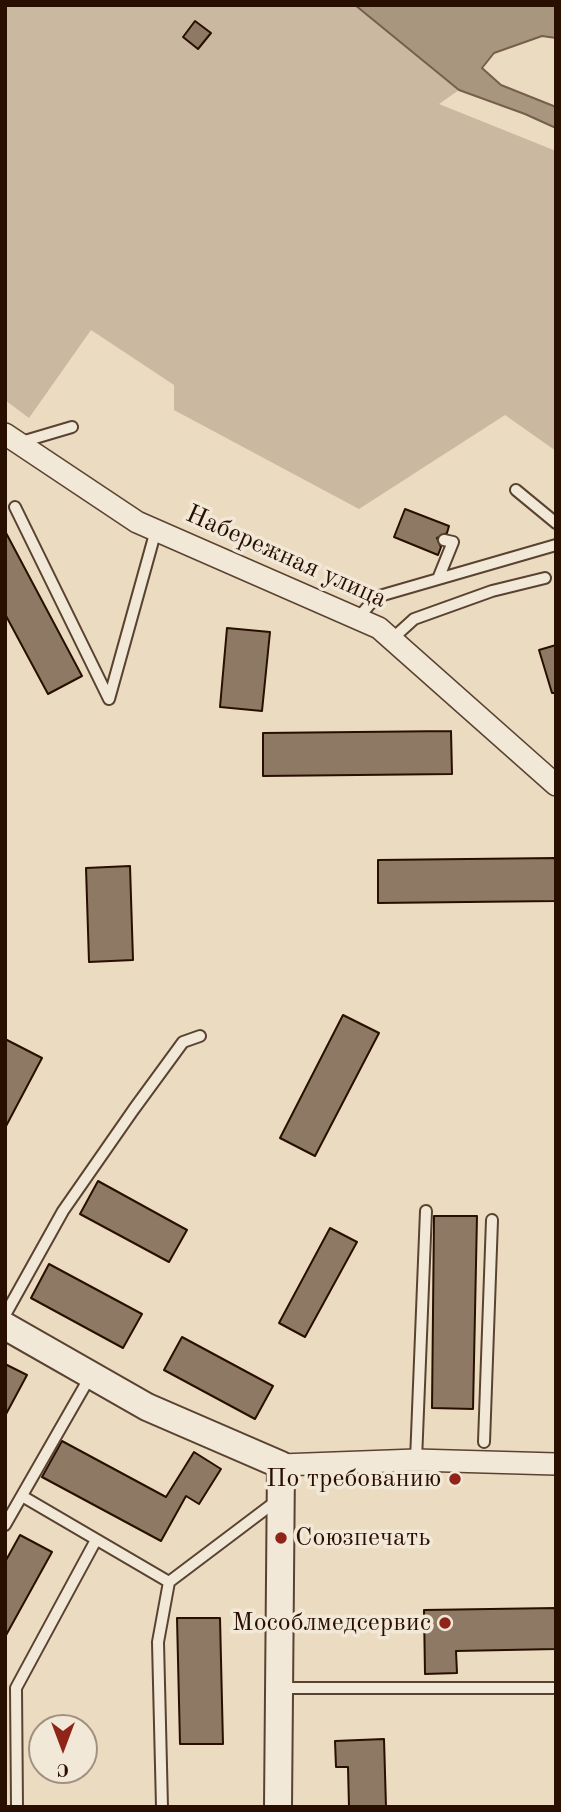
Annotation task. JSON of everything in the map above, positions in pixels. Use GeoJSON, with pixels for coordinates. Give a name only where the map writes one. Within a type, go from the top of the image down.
{"type":"FeatureCollection","features":[{"type":"Feature","properties":{"kind":"street","name":"Набережная улица"},"geometry":{"type":"LineString","coordinates":[[11,439],[137,522],[359,617],[391,639],[556,785]]}},
{"type":"Feature","properties":{"kind":"street"},"geometry":{"type":"LineString","coordinates":[[5,1326],[147,1407],[281,1465],[416,1460],[556,1464]]}},
{"type":"Feature","properties":{"kind":"street"},"geometry":{"type":"LineString","coordinates":[[278,1807],[281,1465]]}},
{"type":"Feature","properties":{"kind":"lane"},"geometry":{"type":"LineString","coordinates":[[11,439],[72,427]]}},
{"type":"Feature","properties":{"kind":"lane"},"geometry":{"type":"LineString","coordinates":[[516,491],[556,523]]}},
{"type":"Feature","properties":{"kind":"lane"},"geometry":{"type":"LineString","coordinates":[[15,506],[109,699],[156,530]]}},
{"type":"Feature","properties":{"kind":"lane"},"geometry":{"type":"LineString","coordinates":[[438,579],[453,542],[444,540]]}},
{"type":"Feature","properties":{"kind":"lane"},"geometry":{"type":"LineString","coordinates":[[359,617],[376,597],[556,545]]}},
{"type":"Feature","properties":{"kind":"lane"},"geometry":{"type":"LineString","coordinates":[[391,639],[414,619],[492,591],[545,578]]}},
{"type":"Feature","properties":{"kind":"lane"},"geometry":{"type":"LineString","coordinates":[[5,1315],[63,1211],[141,1099],[183,1042],[200,1036]]}},
{"type":"Feature","properties":{"kind":"lane"},"geometry":{"type":"LineString","coordinates":[[416,1460],[426,1211]]}},
{"type":"Feature","properties":{"kind":"lane"},"geometry":{"type":"LineString","coordinates":[[484,1442],[492,1220]]}},
{"type":"Feature","properties":{"kind":"lane"},"geometry":{"type":"LineString","coordinates":[[5,1525],[91,1375]]}},
{"type":"Feature","properties":{"kind":"lane"},"geometry":{"type":"LineString","coordinates":[[22,1496],[169,1582]]}},
{"type":"Feature","properties":{"kind":"lane"},"geometry":{"type":"LineString","coordinates":[[162,1807],[158,1642],[169,1582],[281,1497]]}},
{"type":"Feature","properties":{"kind":"lane"},"geometry":{"type":"LineString","coordinates":[[17,1807],[16,1688],[96,1541]]}},
{"type":"Feature","properties":{"kind":"lane"},"geometry":{"type":"LineString","coordinates":[[278,1688],[556,1688]]}},
{"type":"Feature","properties":{"kind":"shaded area"},"geometry":{"type":"Polygon","coordinates":[[[5,5],[355,5],[459,90],[439,104],[556,151],[556,451],[505,415],[359,509],[174,410],[174,385],[91,330],[29,418],[5,400],[5,5]]]}},
{"type":"Feature","properties":{"kind":"shaded area"},"geometry":{"type":"Polygon","coordinates":[[[355,5],[556,5],[556,38],[542,36],[494,53],[482,68],[501,85],[556,107],[556,128],[459,90],[355,5]]]}},
{"type":"Feature","properties":{"kind":"building"},"geometry":{"type":"Polygon","coordinates":[[[195,21],[211,33],[198,49],[183,37],[195,21]]]}},
{"type":"Feature","properties":{"kind":"building"},"geometry":{"type":"Polygon","coordinates":[[[405,509],[449,526],[447,533],[437,538],[441,547],[438,555],[394,537],[405,509]]]}},
{"type":"Feature","properties":{"kind":"building"},"geometry":{"type":"Polygon","coordinates":[[[5,531],[82,676],[48,694],[5,614],[5,531]]]}},
{"type":"Feature","properties":{"kind":"building"},"geometry":{"type":"Polygon","coordinates":[[[227,628],[270,632],[262,711],[220,707],[227,628]]]}},
{"type":"Feature","properties":{"kind":"building"},"geometry":{"type":"Polygon","coordinates":[[[556,645],[556,693],[552,693],[539,650],[556,645]]]}},
{"type":"Feature","properties":{"kind":"building"},"geometry":{"type":"Polygon","coordinates":[[[451,731],[452,774],[263,776],[263,733],[451,731]]]}},
{"type":"Feature","properties":{"kind":"building"},"geometry":{"type":"Polygon","coordinates":[[[556,858],[556,901],[378,903],[378,860],[556,858]]]}},
{"type":"Feature","properties":{"kind":"building"},"geometry":{"type":"Polygon","coordinates":[[[130,866],[133,960],[89,962],[86,868],[130,866]]]}},
{"type":"Feature","properties":{"kind":"building"},"geometry":{"type":"Polygon","coordinates":[[[343,1015],[379,1033],[315,1156],[280,1138],[343,1015]]]}},
{"type":"Feature","properties":{"kind":"building"},"geometry":{"type":"Polygon","coordinates":[[[5,1039],[42,1058],[5,1128],[5,1039]]]}},
{"type":"Feature","properties":{"kind":"building"},"geometry":{"type":"Polygon","coordinates":[[[98,1181],[187,1230],[169,1262],[80,1214],[98,1181]]]}},
{"type":"Feature","properties":{"kind":"building"},"geometry":{"type":"Polygon","coordinates":[[[434,1216],[477,1216],[473,1409],[432,1408],[434,1216]]]}},
{"type":"Feature","properties":{"kind":"building"},"geometry":{"type":"Polygon","coordinates":[[[330,1228],[357,1242],[305,1337],[279,1323],[330,1228]]]}},
{"type":"Feature","properties":{"kind":"building"},"geometry":{"type":"Polygon","coordinates":[[[49,1264],[142,1314],[123,1348],[31,1298],[49,1264]]]}},
{"type":"Feature","properties":{"kind":"building"},"geometry":{"type":"Polygon","coordinates":[[[182,1337],[273,1386],[255,1419],[164,1370],[182,1337]]]}},
{"type":"Feature","properties":{"kind":"building"},"geometry":{"type":"Polygon","coordinates":[[[5,1364],[27,1375],[5,1416],[5,1364]]]}},
{"type":"Feature","properties":{"kind":"building"},"geometry":{"type":"Polygon","coordinates":[[[62,1441],[166,1497],[194,1452],[221,1469],[199,1504],[186,1496],[161,1541],[42,1477],[62,1441]]]}},
{"type":"Feature","properties":{"kind":"building"},"geometry":{"type":"Polygon","coordinates":[[[20,1535],[52,1552],[5,1637],[5,1562],[20,1535]]]}},
{"type":"Feature","properties":{"kind":"building"},"geometry":{"type":"Polygon","coordinates":[[[556,1608],[556,1649],[456,1651],[457,1673],[425,1674],[424,1610],[556,1608]]]}},
{"type":"Feature","properties":{"kind":"building"},"geometry":{"type":"Polygon","coordinates":[[[177,1618],[220,1618],[223,1744],[180,1744],[177,1618]]]}},
{"type":"Feature","properties":{"kind":"building"},"geometry":{"type":"Polygon","coordinates":[[[384,1739],[386,1807],[349,1807],[348,1767],[336,1767],[335,1741],[384,1739]]]}},
{"type":"Feature","properties":{"kind":"place","name":"По требованию"},"geometry":{"type":"Point","coordinates":[455,1479]}},
{"type":"Feature","properties":{"kind":"place","name":"Союзпечать"},"geometry":{"type":"Point","coordinates":[281,1538]}},
{"type":"Feature","properties":{"kind":"place","name":"Мособлмедсервис"},"geometry":{"type":"Point","coordinates":[445,1623]}}]}
